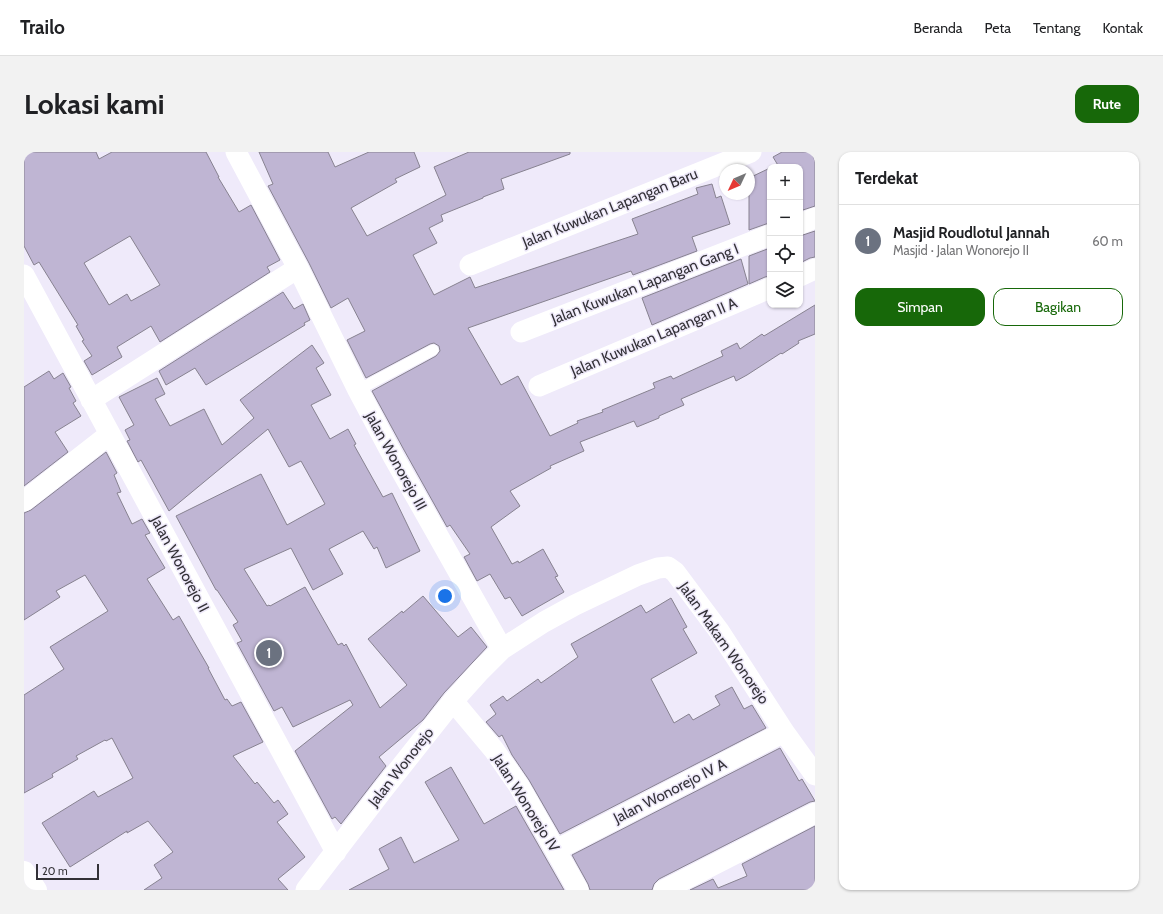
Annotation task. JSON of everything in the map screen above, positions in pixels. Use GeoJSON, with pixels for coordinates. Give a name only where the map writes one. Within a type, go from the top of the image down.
{"type":"FeatureCollection","features":[{"type":"Feature","properties":{"kind":"street","name":"Jalan Wonorejo III"},"geometry":{"type":"LineString","coordinates":[[236,152],[298,268],[358,390],[393,456],[502,650]]}},
{"type":"Feature","properties":{"kind":"street","name":"Jalan Kuwukan Lapangan Baru"},"geometry":{"type":"LineString","coordinates":[[470,265],[751,152]]}},
{"type":"Feature","properties":{"kind":"street"},"geometry":{"type":"LineString","coordinates":[[803,223],[815,218]]}},
{"type":"Feature","properties":{"kind":"street","name":"Jalan Kuwukan Lapangan Gang I"},"geometry":{"type":"LineString","coordinates":[[521,332],[767,236]]}},
{"type":"Feature","properties":{"kind":"street"},"geometry":{"type":"LineString","coordinates":[[91,400],[298,268]]}},
{"type":"Feature","properties":{"kind":"street"},"geometry":{"type":"LineString","coordinates":[[803,275],[815,269]]}},
{"type":"Feature","properties":{"kind":"street","name":"Jalan Wonorejo II"},"geometry":{"type":"LineString","coordinates":[[24,275],[336,852]]}},
{"type":"Feature","properties":{"kind":"street","name":"Jalan Kuwukan Lapangan II A"},"geometry":{"type":"LineString","coordinates":[[539,386],[767,289]]}},
{"type":"Feature","properties":{"kind":"street"},"geometry":{"type":"LineString","coordinates":[[24,501],[110,434]]}},
{"type":"Feature","properties":{"kind":"street","name":"Jalan Makam Wonorejo"},"geometry":{"type":"LineString","coordinates":[[502,650],[544,622],[575,605],[638,575],[658,568],[668,567],[675,572],[719,631],[784,732],[815,775]]}},
{"type":"Feature","properties":{"kind":"street","name":"Jalan Wonorejo"},"geometry":{"type":"LineString","coordinates":[[306,890],[453,701],[480,671],[502,650]]}},
{"type":"Feature","properties":{"kind":"street","name":"Jalan Wonorejo IV"},"geometry":{"type":"LineString","coordinates":[[453,701],[494,750],[519,786],[578,890]]}},
{"type":"Feature","properties":{"kind":"street","name":"Jalan Wonorejo IV A"},"geometry":{"type":"LineString","coordinates":[[556,850],[784,732]]}},
{"type":"Feature","properties":{"kind":"street"},"geometry":{"type":"LineString","coordinates":[[664,890],[815,813]]}},
{"type":"Feature","properties":{"kind":"street"},"geometry":{"type":"LineString","coordinates":[[24,872],[36,890]]}},
{"type":"Feature","properties":{"kind":"lane"},"geometry":{"type":"LineString","coordinates":[[358,390],[432,350]]}},
{"type":"Feature","properties":{"kind":"building"},"geometry":{"type":"Polygon","coordinates":[[[24,152],[96,152],[99,159],[112,152],[206,152],[218,177],[239,212],[251,205],[280,260],[267,267],[270,272],[160,342],[151,326],[117,347],[122,357],[92,375],[84,361],[92,356],[82,341],[84,340],[76,326],[78,325],[39,262],[34,265],[24,246],[24,152]],[[130,236],[84,263],[109,305],[127,294],[131,301],[160,285],[130,236]]]}},
{"type":"Feature","properties":{"kind":"building"},"geometry":{"type":"Polygon","coordinates":[[[259,152],[328,152],[335,167],[369,152],[414,152],[420,167],[395,179],[397,182],[351,208],[367,236],[446,195],[434,167],[469,152],[570,152],[570,154],[501,179],[504,189],[441,215],[443,221],[429,228],[437,243],[413,255],[434,295],[470,277],[475,288],[638,234],[632,219],[698,194],[696,188],[712,184],[716,198],[719,197],[719,200],[722,200],[730,224],[692,237],[697,251],[633,275],[631,271],[468,328],[501,385],[518,376],[550,436],[578,423],[577,421],[603,412],[602,410],[655,388],[653,383],[671,376],[673,379],[723,356],[721,351],[737,343],[740,349],[762,334],[764,336],[815,305],[815,334],[798,341],[799,343],[782,354],[781,353],[736,381],[734,376],[681,399],[684,405],[659,416],[659,418],[637,427],[634,421],[580,442],[584,451],[550,466],[551,468],[510,491],[520,506],[491,527],[512,564],[518,561],[519,563],[543,549],[558,576],[555,577],[564,592],[522,616],[510,597],[505,599],[490,574],[477,581],[464,557],[470,554],[450,525],[447,527],[372,391],[436,356],[440,351],[439,346],[434,343],[430,344],[366,378],[347,340],[365,331],[348,298],[331,308],[268,186],[273,184],[259,152]]]}},
{"type":"Feature","properties":{"kind":"building"},"geometry":{"type":"Polygon","coordinates":[[[782,152],[811,152],[815,161],[815,206],[803,210],[803,164],[777,164],[773,157],[782,152]]]}},
{"type":"Feature","properties":{"kind":"building"},"geometry":{"type":"Polygon","coordinates":[[[767,169],[767,224],[749,230],[749,200],[755,200],[755,175],[767,169]]]}},
{"type":"Feature","properties":{"kind":"building"},"geometry":{"type":"Polygon","coordinates":[[[815,231],[815,257],[803,262],[803,236],[815,231]]]}},
{"type":"Feature","properties":{"kind":"building"},"geometry":{"type":"Polygon","coordinates":[[[767,249],[767,277],[749,284],[749,256],[767,249]]]}},
{"type":"Feature","properties":{"kind":"building"},"geometry":{"type":"Polygon","coordinates":[[[741,259],[748,284],[652,325],[642,298],[741,259]]]}},
{"type":"Feature","properties":{"kind":"building"},"geometry":{"type":"Polygon","coordinates":[[[283,292],[294,309],[303,304],[310,320],[304,323],[305,325],[206,385],[195,368],[166,385],[159,371],[283,292]]]}},
{"type":"Feature","properties":{"kind":"building"},"geometry":{"type":"Polygon","coordinates":[[[312,345],[324,363],[316,368],[331,395],[311,405],[330,439],[348,429],[356,444],[354,445],[383,497],[392,493],[420,551],[386,568],[377,547],[374,549],[363,531],[329,549],[343,574],[313,590],[291,548],[244,569],[267,606],[270,606],[305,587],[338,645],[342,643],[344,646],[346,644],[380,708],[407,685],[368,639],[423,596],[458,637],[471,627],[487,647],[444,693],[423,720],[379,757],[386,766],[341,824],[335,817],[332,819],[295,751],[353,705],[350,700],[293,727],[282,707],[274,711],[237,643],[242,641],[233,625],[238,622],[216,590],[176,516],[261,474],[287,525],[325,504],[301,461],[289,467],[268,429],[169,511],[141,460],[138,462],[127,441],[130,440],[125,430],[134,425],[119,397],[157,378],[165,394],[155,399],[170,426],[204,409],[222,445],[254,418],[240,400],[312,345]]]}},
{"type":"Feature","properties":{"kind":"building"},"geometry":{"type":"Polygon","coordinates":[[[49,371],[54,379],[63,373],[71,387],[69,388],[76,401],[73,403],[81,416],[55,432],[68,452],[24,486],[24,387],[49,371]]]}},
{"type":"Feature","properties":{"kind":"building"},"geometry":{"type":"Polygon","coordinates":[[[106,452],[117,473],[114,475],[121,492],[117,493],[132,524],[142,519],[150,533],[145,535],[165,568],[147,579],[173,620],[179,616],[209,668],[225,700],[227,699],[232,706],[241,702],[263,742],[233,756],[255,784],[257,782],[274,803],[278,800],[288,814],[277,822],[305,857],[278,879],[288,890],[144,890],[162,878],[154,865],[173,852],[148,821],[127,833],[127,831],[70,867],[42,823],[94,791],[98,797],[133,778],[112,738],[106,741],[105,740],[76,756],[78,759],[52,774],[53,777],[24,793],[24,695],[64,669],[50,647],[108,611],[85,575],[56,591],[60,597],[24,620],[24,513],[31,510],[106,452]]]}},
{"type":"Feature","properties":{"kind":"building"},"geometry":{"type":"Polygon","coordinates":[[[671,598],[687,627],[683,629],[697,653],[651,679],[674,723],[689,714],[693,720],[720,705],[715,696],[732,687],[744,709],[752,705],[766,728],[560,834],[529,780],[512,755],[502,735],[499,737],[486,722],[496,714],[490,705],[503,696],[507,701],[538,679],[541,683],[578,657],[571,644],[641,605],[646,613],[671,598]]]}},
{"type":"Feature","properties":{"kind":"building"},"geometry":{"type":"Polygon","coordinates":[[[780,748],[799,781],[802,779],[815,801],[810,802],[659,879],[654,884],[652,890],[590,890],[572,855],[780,748]]]}},
{"type":"Feature","properties":{"kind":"building"},"geometry":{"type":"Polygon","coordinates":[[[451,767],[484,824],[516,806],[564,890],[349,890],[389,869],[379,849],[401,837],[414,863],[459,840],[425,782],[451,767]]]}},
{"type":"Feature","properties":{"kind":"building"},"geometry":{"type":"Polygon","coordinates":[[[815,826],[815,890],[690,890],[713,879],[718,888],[747,876],[742,864],[815,826]]]}},
{"type":"Feature","properties":{"kind":"place","name":"Masjid Roudlotul Jannah"},"geometry":{"type":"Point","coordinates":[269,653]}}]}
